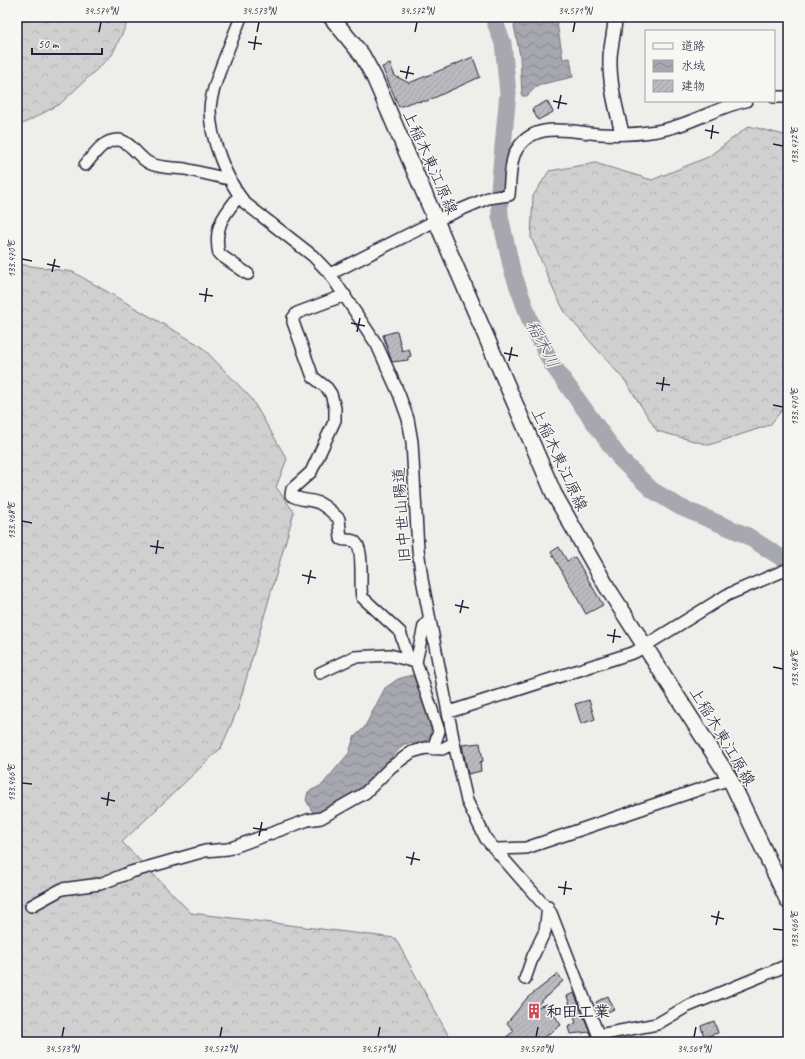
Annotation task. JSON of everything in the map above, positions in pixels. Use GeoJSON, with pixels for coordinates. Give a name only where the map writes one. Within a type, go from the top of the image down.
{"type":"FeatureCollection","features":[{"type":"Feature","properties":{"kind":"main road","name":"上稲木東江原線"},"geometry":{"type":"LineString","coordinates":[[331,17],[362,55],[374,77],[554,494],[607,587],[730,779],[788,901]]}},
{"type":"Feature","properties":{"kind":"street","name":"旧中世山陽道"},"geometry":{"type":"LineString","coordinates":[[241,17],[219,76],[210,110],[215,137],[228,178],[245,203],[313,256],[330,274],[377,345],[399,394],[408,419],[412,442],[418,550],[429,620],[467,801],[486,839],[497,849],[548,907],[554,918],[600,1039]]}},
{"type":"Feature","properties":{"kind":"street"},"geometry":{"type":"LineString","coordinates":[[616,17],[610,56],[610,75],[622,133]]}},
{"type":"Feature","properties":{"kind":"street"},"geometry":{"type":"LineString","coordinates":[[775,97],[788,97]]}},
{"type":"Feature","properties":{"kind":"street"},"geometry":{"type":"LineString","coordinates":[[330,274],[437,220],[490,198],[509,195],[514,154],[525,140],[540,131],[555,129],[600,134],[657,131],[683,125],[743,102]]}},
{"type":"Feature","properties":{"kind":"street"},"geometry":{"type":"LineString","coordinates":[[85,165],[98,148],[118,140],[124,141],[141,158],[156,166],[184,169],[228,178]]}},
{"type":"Feature","properties":{"kind":"street"},"geometry":{"type":"LineString","coordinates":[[239,196],[220,220],[216,242],[219,254],[248,274]]}},
{"type":"Feature","properties":{"kind":"street"},"geometry":{"type":"LineString","coordinates":[[344,295],[297,313],[293,318],[293,322],[313,377],[327,388],[331,394],[335,408],[335,420],[311,472],[292,489],[291,495],[295,498],[318,503],[330,510],[339,519],[341,539],[354,541],[357,544],[360,559],[362,597],[400,632],[412,661],[423,679],[440,702],[448,708],[635,652],[727,595],[787,570]]}},
{"type":"Feature","properties":{"kind":"street"},"geometry":{"type":"LineString","coordinates":[[412,661],[424,626],[429,620]]}},
{"type":"Feature","properties":{"kind":"street"},"geometry":{"type":"LineString","coordinates":[[320,673],[354,657],[390,655],[412,661]]}},
{"type":"Feature","properties":{"kind":"street"},"geometry":{"type":"LineString","coordinates":[[423,679],[439,731],[433,749]]}},
{"type":"Feature","properties":{"kind":"street"},"geometry":{"type":"LineString","coordinates":[[30,906],[62,890],[100,884],[131,872],[205,851],[228,849],[308,820],[320,818],[365,793],[391,767],[412,752],[426,748],[442,749],[454,743]]}},
{"type":"Feature","properties":{"kind":"street"},"geometry":{"type":"LineString","coordinates":[[497,849],[526,848],[730,779]]}},
{"type":"Feature","properties":{"kind":"street"},"geometry":{"type":"LineString","coordinates":[[525,979],[533,956],[546,931],[548,907]]}},
{"type":"Feature","properties":{"kind":"street"},"geometry":{"type":"LineString","coordinates":[[600,1039],[657,1024],[686,1007],[788,965]]}},
{"type":"Feature","properties":{"kind":"green space"},"geometry":{"type":"Polygon","coordinates":[[[17,17],[130,17],[112,55],[60,104],[17,127],[17,17]]]}},
{"type":"Feature","properties":{"kind":"green space"},"geometry":{"type":"Polygon","coordinates":[[[749,126],[788,136],[788,402],[770,425],[709,445],[657,431],[626,382],[566,314],[554,291],[531,237],[533,196],[549,171],[595,163],[652,180],[708,157],[749,126]]]}},
{"type":"Feature","properties":{"kind":"green space"},"geometry":{"type":"Polygon","coordinates":[[[17,264],[73,272],[201,346],[251,398],[287,459],[276,487],[294,512],[237,711],[221,748],[122,842],[191,913],[395,938],[452,1042],[17,1042],[17,264]]]}},
{"type":"Feature","properties":{"kind":"water"},"geometry":{"type":"Polygon","coordinates":[[[523,17],[536,17],[537,19],[542,17],[556,17],[563,59],[570,58],[573,77],[538,85],[527,96],[522,96],[520,56],[514,25],[518,19],[523,17]]]}},
{"type":"Feature","properties":{"kind":"water"},"geometry":{"type":"Polygon","coordinates":[[[412,675],[421,689],[427,705],[431,723],[430,739],[418,743],[404,744],[363,787],[333,807],[318,814],[312,811],[306,800],[308,792],[322,785],[349,753],[354,737],[364,728],[385,688],[398,679],[412,675]]]}},
{"type":"Feature","properties":{"kind":"building"},"geometry":{"type":"Polygon","coordinates":[[[473,57],[480,77],[427,101],[412,102],[399,107],[382,67],[390,64],[395,76],[409,83],[473,57]]]}},
{"type":"Feature","properties":{"kind":"building"},"geometry":{"type":"Polygon","coordinates":[[[547,101],[553,112],[538,120],[532,109],[547,101]]]}},
{"type":"Feature","properties":{"kind":"building"},"geometry":{"type":"Polygon","coordinates":[[[397,331],[402,351],[409,349],[411,356],[408,357],[408,360],[392,362],[383,335],[397,331]]]}},
{"type":"Feature","properties":{"kind":"building"},"geometry":{"type":"Polygon","coordinates":[[[559,547],[567,561],[575,557],[603,605],[586,614],[551,552],[559,547]]]}},
{"type":"Feature","properties":{"kind":"building"},"geometry":{"type":"Polygon","coordinates":[[[589,700],[595,719],[581,724],[575,704],[589,700]]]}},
{"type":"Feature","properties":{"kind":"building"},"geometry":{"type":"Polygon","coordinates":[[[480,743],[483,761],[480,762],[481,771],[468,774],[462,745],[480,743]]]}},
{"type":"Feature","properties":{"kind":"building","name":"和田工業"},"geometry":{"type":"Polygon","coordinates":[[[558,974],[563,981],[534,1008],[547,1004],[561,1025],[538,1042],[500,1042],[514,1031],[507,1023],[527,998],[558,974]]]}},
{"type":"Feature","properties":{"kind":"building"},"geometry":{"type":"Polygon","coordinates":[[[574,993],[590,1032],[570,1034],[568,1027],[576,1023],[567,996],[574,993]]]}},
{"type":"Feature","properties":{"kind":"building"},"geometry":{"type":"Polygon","coordinates":[[[608,996],[614,1009],[602,1015],[596,1002],[608,996]]]}},
{"type":"Feature","properties":{"kind":"building"},"geometry":{"type":"Polygon","coordinates":[[[714,1021],[718,1033],[704,1037],[701,1026],[714,1021]]]}},
{"type":"Feature","properties":{"kind":"waterway","name":"稲木川"},"geometry":{"type":"LineString","coordinates":[[493,17],[503,43],[508,93],[499,189],[500,216],[512,270],[532,326],[552,364],[621,460],[652,490],[680,507],[746,535],[788,562]]}},
{"type":"Feature","properties":{"kind":"place","name":"和田工業"},"geometry":{"type":"Point","coordinates":[534,1011]}}]}
